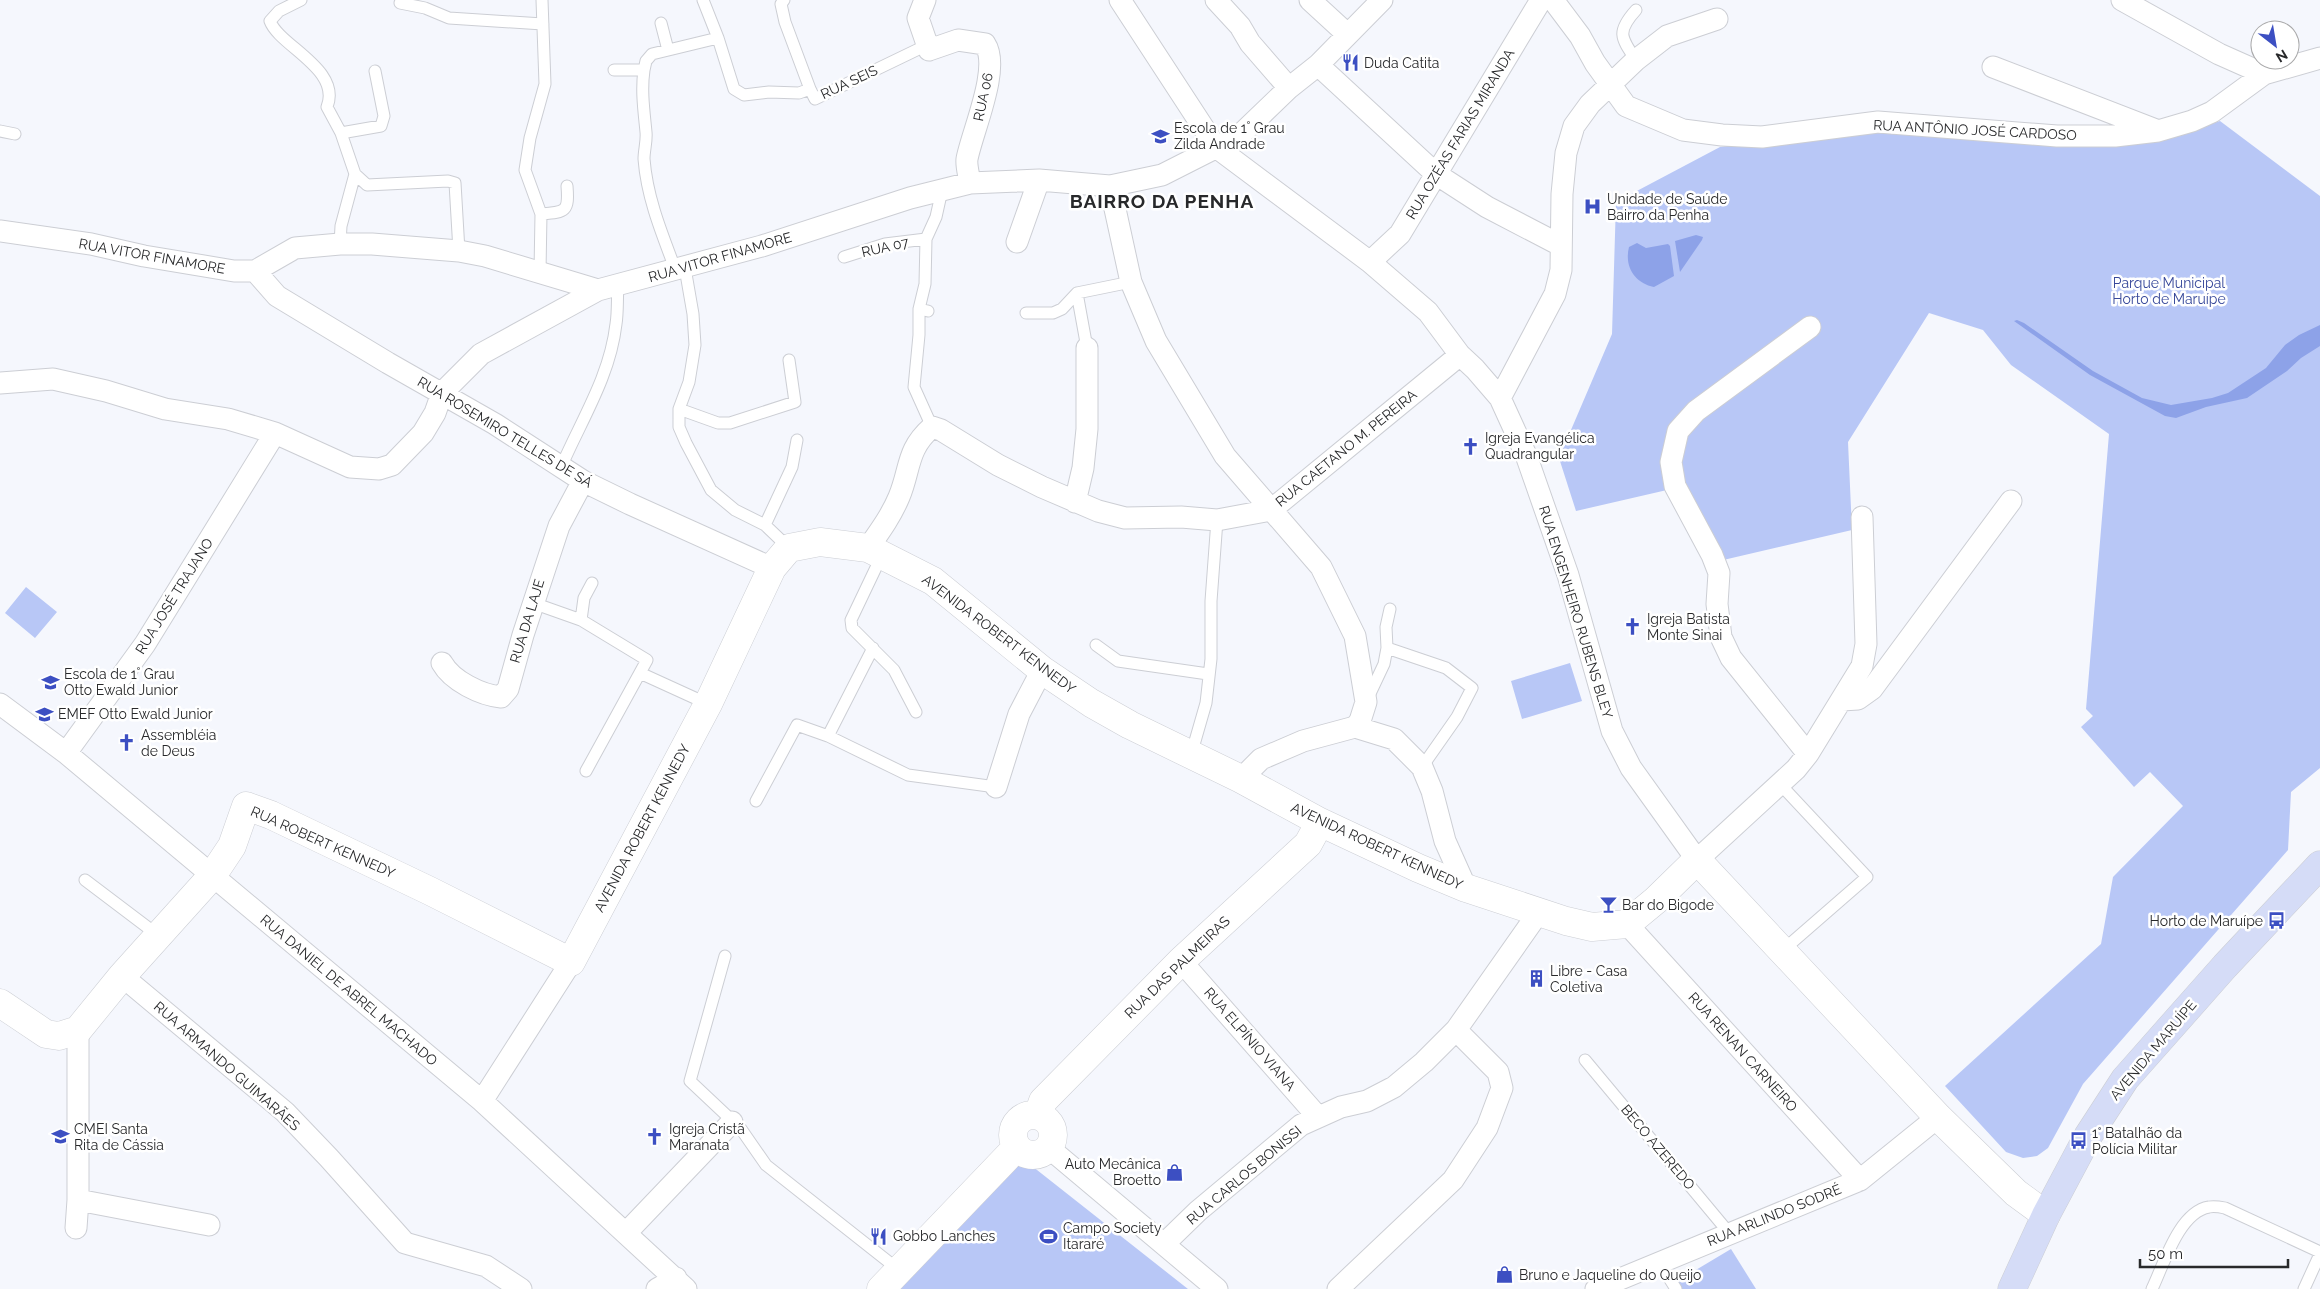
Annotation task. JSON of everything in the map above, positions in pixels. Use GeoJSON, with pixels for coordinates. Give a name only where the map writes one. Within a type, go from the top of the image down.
{"type":"FeatureCollection","features":[{"type":"Feature","properties":{"kind":"main road","name":"AVENIDA MARUÍPE"},"geometry":{"type":"LineString","coordinates":[[2012,1289],[2046,1215],[2088,1136],[2125,1079],[2220,972],[2320,865]]}},
{"type":"Feature","properties":{"kind":"street"},"geometry":{"type":"LineString","coordinates":[[925,0],[918,18],[927,45]]}},
{"type":"Feature","properties":{"kind":"street"},"geometry":{"type":"LineString","coordinates":[[1120,0],[1216,148]]}},
{"type":"Feature","properties":{"kind":"street"},"geometry":{"type":"LineString","coordinates":[[1216,0],[1240,26],[1250,43],[1289,88]]}},
{"type":"Feature","properties":{"kind":"street"},"geometry":{"type":"LineString","coordinates":[[1310,0],[1347,34]]}},
{"type":"Feature","properties":{"kind":"street","name":"RUA VITOR FINAMORE"},"geometry":{"type":"LineString","coordinates":[[0,231],[91,244],[144,256],[234,271],[254,270],[295,248],[340,244],[372,244],[460,251],[608,288],[762,246],[910,198],[970,183],[1039,180],[1110,186],[1162,175],[1239,136],[1289,88],[1318,65],[1382,0]]}},
{"type":"Feature","properties":{"kind":"street","name":"RUA OZÉAS FARIAS MIRANDA"},"geometry":{"type":"LineString","coordinates":[[1370,262],[1400,234],[1541,0]]}},
{"type":"Feature","properties":{"kind":"street","name":"RUA ANTÔNIO JOSÉ CARDOSO"},"geometry":{"type":"LineString","coordinates":[[1553,0],[1580,36],[1626,106],[1683,130],[1722,135],[1762,137],[1878,122],[2057,136],[2115,136],[2158,131],[2192,121],[2212,112],[2264,74]]}},
{"type":"Feature","properties":{"kind":"street"},"geometry":{"type":"LineString","coordinates":[[2122,0],[2219,54],[2264,74],[2320,58]]}},
{"type":"Feature","properties":{"kind":"street"},"geometry":{"type":"LineString","coordinates":[[1500,398],[1555,294],[1561,270],[1562,194],[1566,153],[1574,126],[1590,104],[1636,60],[1667,36],[1717,19]]}},
{"type":"Feature","properties":{"kind":"street","name":"RUA 06"},"geometry":{"type":"LineString","coordinates":[[927,45],[929,50],[958,40],[985,44],[988,49],[990,72],[967,161],[970,183]]}},
{"type":"Feature","properties":{"kind":"street"},"geometry":{"type":"LineString","coordinates":[[1318,65],[1436,174],[1487,207],[1560,245]]}},
{"type":"Feature","properties":{"kind":"street"},"geometry":{"type":"LineString","coordinates":[[1993,66],[2158,131]]}},
{"type":"Feature","properties":{"kind":"street","name":"RUA ENGENHEIRO RUBENS BLEY"},"geometry":{"type":"LineString","coordinates":[[1216,148],[1370,262],[1428,312],[1460,355],[1476,369],[1500,398],[1526,455],[1568,575],[1612,731],[1631,768],[1697,860]]}},
{"type":"Feature","properties":{"kind":"street"},"geometry":{"type":"LineString","coordinates":[[1017,242],[1039,180]]}},
{"type":"Feature","properties":{"kind":"street"},"geometry":{"type":"LineString","coordinates":[[1110,186],[1131,282],[1156,341],[1225,456],[1270,510],[1321,566],[1355,636],[1366,702],[1356,727]]}},
{"type":"Feature","properties":{"kind":"street","name":"RUA ROSEMIRO TELLES DE SÁ"},"geometry":{"type":"LineString","coordinates":[[254,270],[277,296],[388,364],[442,393],[562,465],[583,480],[630,504],[780,558]]}},
{"type":"Feature","properties":{"kind":"street"},"geometry":{"type":"LineString","coordinates":[[0,383],[52,379],[106,390],[165,409],[228,419],[275,433],[350,467],[379,469],[392,465],[423,433],[435,413],[442,393],[481,354],[608,288]]}},
{"type":"Feature","properties":{"kind":"street"},"geometry":{"type":"LineString","coordinates":[[1808,754],[1731,658],[1724,644],[1721,637],[1716,604],[1719,573],[1712,555],[1675,486],[1671,462],[1678,431],[1696,410],[1810,327]]}},
{"type":"Feature","properties":{"kind":"street"},"geometry":{"type":"LineString","coordinates":[[1075,502],[1083,468],[1087,429],[1087,348]]}},
{"type":"Feature","properties":{"kind":"street","name":"RUA CAETANO M. PEREIRA"},"geometry":{"type":"LineString","coordinates":[[932,427],[962,442],[998,465],[1075,502],[1126,518],[1180,517],[1216,520],[1270,510],[1460,355]]}},
{"type":"Feature","properties":{"kind":"street"},"geometry":{"type":"LineString","coordinates":[[875,552],[899,496],[912,452],[919,439],[932,427]]}},
{"type":"Feature","properties":{"kind":"street","name":"RUA JOSÉ TRAJANO"},"geometry":{"type":"LineString","coordinates":[[66,754],[145,644],[275,433]]}},
{"type":"Feature","properties":{"kind":"street","name":"RUA DA LAJE"},"geometry":{"type":"LineString","coordinates":[[442,663],[446,670],[487,696],[501,697],[508,689],[533,603],[559,526],[583,480]]}},
{"type":"Feature","properties":{"kind":"street"},"geometry":{"type":"LineString","coordinates":[[1842,700],[1858,699],[1872,689],[2011,501]]}},
{"type":"Feature","properties":{"kind":"street"},"geometry":{"type":"LineString","coordinates":[[1627,924],[1656,900],[1796,769],[1808,754],[1862,666],[1866,644],[1862,517]]}},
{"type":"Feature","properties":{"kind":"street","name":"AVENIDA ROBERT KENNEDY"},"geometry":{"type":"LineString","coordinates":[[571,962],[708,704],[780,558],[820,542],[875,552],[933,581],[1042,670],[1106,712],[1241,779],[1320,822],[1418,868],[1466,888],[1566,922],[1592,927],[1627,924]]}},
{"type":"Feature","properties":{"kind":"street"},"geometry":{"type":"LineString","coordinates":[[996,787],[1019,714],[1042,670]]}},
{"type":"Feature","properties":{"kind":"street","name":"RUA DANIEL DE ABREL MACHADO"},"geometry":{"type":"LineString","coordinates":[[0,704],[66,754],[482,1101],[681,1283]]}},
{"type":"Feature","properties":{"kind":"street"},"geometry":{"type":"LineString","coordinates":[[1241,779],[1262,759],[1303,741],[1356,727],[1394,739],[1422,766],[1432,790],[1446,840],[1466,888]]}},
{"type":"Feature","properties":{"kind":"street","name":"RUA ROBERT KENNEDY"},"geometry":{"type":"LineString","coordinates":[[78,1030],[122,976],[212,876],[232,846],[246,806],[271,815],[430,891],[571,962]]}},
{"type":"Feature","properties":{"kind":"street","name":"RUA DAS PALMEIRAS"},"geometry":{"type":"LineString","coordinates":[[1038,1115],[1043,1101],[1181,961],[1308,844],[1320,822]]}},
{"type":"Feature","properties":{"kind":"street"},"geometry":{"type":"LineString","coordinates":[[1697,860],[1938,1117],[2016,1193],[2046,1215]]}},
{"type":"Feature","properties":{"kind":"street","name":"RUA CARLOS BONISSI"},"geometry":{"type":"LineString","coordinates":[[1164,1244],[1198,1211],[1301,1125],[1341,1107],[1366,1101],[1394,1086],[1424,1062],[1456,1030],[1540,912]]}},
{"type":"Feature","properties":{"kind":"street","name":"RUA RENAN CARNEIRO"},"geometry":{"type":"LineString","coordinates":[[1627,924],[1860,1180]]}},
{"type":"Feature","properties":{"kind":"street","name":"RUA ELPÍNIO VIANA"},"geometry":{"type":"LineString","coordinates":[[1181,961],[1318,1117]]}},
{"type":"Feature","properties":{"kind":"street"},"geometry":{"type":"LineString","coordinates":[[482,1101],[571,962]]}},
{"type":"Feature","properties":{"kind":"street","name":"RUA ARMANDO GUIMARÃES"},"geometry":{"type":"LineString","coordinates":[[122,976],[285,1112],[329,1158],[405,1244],[486,1266],[521,1289]]}},
{"type":"Feature","properties":{"kind":"street"},"geometry":{"type":"LineString","coordinates":[[0,1003],[46,1034],[59,1036],[78,1030],[78,1200],[76,1228]]}},
{"type":"Feature","properties":{"kind":"street"},"geometry":{"type":"LineString","coordinates":[[1338,1289],[1453,1180],[1487,1128],[1502,1088],[1498,1072],[1456,1030]]}},
{"type":"Feature","properties":{"kind":"street"},"geometry":{"type":"LineString","coordinates":[[1038,1115],[1049,1123],[1054,1136],[1049,1148],[1039,1155],[1026,1155],[1016,1148],[1012,1136],[1016,1124],[1025,1116],[1038,1115]]}},
{"type":"Feature","properties":{"kind":"street","name":"RUA ARLINDO SODRÉ"},"geometry":{"type":"LineString","coordinates":[[1596,1289],[1860,1180],[1938,1117]]}},
{"type":"Feature","properties":{"kind":"street"},"geometry":{"type":"LineString","coordinates":[[626,1233],[732,1122]]}},
{"type":"Feature","properties":{"kind":"street"},"geometry":{"type":"LineString","coordinates":[[891,1280],[1016,1148]]}},
{"type":"Feature","properties":{"kind":"street"},"geometry":{"type":"LineString","coordinates":[[1049,1148],[1217,1289]]}},
{"type":"Feature","properties":{"kind":"street"},"geometry":{"type":"LineString","coordinates":[[78,1200],[209,1225]]}},
{"type":"Feature","properties":{"kind":"street"},"geometry":{"type":"LineString","coordinates":[[657,1289],[681,1283]]}},
{"type":"Feature","properties":{"kind":"lane"},"geometry":{"type":"LineString","coordinates":[[301,0],[279,11],[270,21],[277,32],[304,54],[325,80],[329,100],[327,107],[341,134],[355,174],[366,185],[448,181],[455,184],[460,251]]}},
{"type":"Feature","properties":{"kind":"lane"},"geometry":{"type":"LineString","coordinates":[[540,272],[541,214],[524,170],[530,138],[545,84],[542,0]]}},
{"type":"Feature","properties":{"kind":"lane","name":"RUA SEIS"},"geometry":{"type":"LineString","coordinates":[[703,0],[718,38],[734,90],[744,95],[769,92],[800,93],[810,88],[815,99],[927,45]]}},
{"type":"Feature","properties":{"kind":"lane"},"geometry":{"type":"LineString","coordinates":[[784,0],[781,4],[785,22],[810,88]]}},
{"type":"Feature","properties":{"kind":"lane"},"geometry":{"type":"LineString","coordinates":[[400,3],[425,8],[449,18],[543,24]]}},
{"type":"Feature","properties":{"kind":"lane"},"geometry":{"type":"LineString","coordinates":[[1636,10],[1628,20],[1622,33],[1622,40],[1636,60]]}},
{"type":"Feature","properties":{"kind":"lane"},"geometry":{"type":"LineString","coordinates":[[661,23],[668,50]]}},
{"type":"Feature","properties":{"kind":"lane"},"geometry":{"type":"LineString","coordinates":[[718,38],[652,54],[646,60],[642,86],[646,135],[644,157],[647,184],[654,213],[680,269],[693,314],[695,345],[689,382],[679,409],[680,427],[686,443],[711,490],[735,510],[765,526],[780,558]]}},
{"type":"Feature","properties":{"kind":"lane"},"geometry":{"type":"LineString","coordinates":[[614,70],[644,70]]}},
{"type":"Feature","properties":{"kind":"lane"},"geometry":{"type":"LineString","coordinates":[[341,134],[381,126],[384,116],[375,71]]}},
{"type":"Feature","properties":{"kind":"lane"},"geometry":{"type":"LineString","coordinates":[[0,131],[15,134]]}},
{"type":"Feature","properties":{"kind":"lane"},"geometry":{"type":"LineString","coordinates":[[340,244],[341,226],[355,174]]}},
{"type":"Feature","properties":{"kind":"lane"},"geometry":{"type":"LineString","coordinates":[[541,214],[562,212],[566,209],[569,204],[567,186]]}},
{"type":"Feature","properties":{"kind":"lane","name":"RUA 07"},"geometry":{"type":"LineString","coordinates":[[932,427],[914,387],[923,310],[926,239],[936,218],[942,190]]}},
{"type":"Feature","properties":{"kind":"lane","name":"RUA 07"},"geometry":{"type":"LineString","coordinates":[[844,257],[885,244],[926,239]]}},
{"type":"Feature","properties":{"kind":"lane"},"geometry":{"type":"LineString","coordinates":[[1026,312],[1053,313],[1062,309],[1077,293],[1131,282]]}},
{"type":"Feature","properties":{"kind":"lane"},"geometry":{"type":"LineString","coordinates":[[562,465],[594,399],[607,364],[616,324],[608,288]]}},
{"type":"Feature","properties":{"kind":"lane"},"geometry":{"type":"LineString","coordinates":[[1077,293],[1087,348]]}},
{"type":"Feature","properties":{"kind":"lane"},"geometry":{"type":"LineString","coordinates":[[679,409],[718,423],[730,423],[795,402],[789,360]]}},
{"type":"Feature","properties":{"kind":"lane"},"geometry":{"type":"LineString","coordinates":[[765,526],[792,467],[797,440]]}},
{"type":"Feature","properties":{"kind":"lane"},"geometry":{"type":"LineString","coordinates":[[1191,754],[1206,703],[1211,658],[1211,601],[1216,520]]}},
{"type":"Feature","properties":{"kind":"lane"},"geometry":{"type":"LineString","coordinates":[[875,552],[851,620],[852,628],[894,670],[916,712]]}},
{"type":"Feature","properties":{"kind":"lane"},"geometry":{"type":"LineString","coordinates":[[581,620],[584,598],[592,583]]}},
{"type":"Feature","properties":{"kind":"lane"},"geometry":{"type":"LineString","coordinates":[[533,603],[581,620],[647,660],[586,771]]}},
{"type":"Feature","properties":{"kind":"lane"},"geometry":{"type":"LineString","coordinates":[[1366,702],[1378,678],[1387,648],[1386,627],[1390,609]]}},
{"type":"Feature","properties":{"kind":"lane"},"geometry":{"type":"LineString","coordinates":[[1096,645],[1118,661],[1208,674]]}},
{"type":"Feature","properties":{"kind":"lane"},"geometry":{"type":"LineString","coordinates":[[828,736],[873,648]]}},
{"type":"Feature","properties":{"kind":"lane"},"geometry":{"type":"LineString","coordinates":[[1387,648],[1446,668],[1472,688],[1457,717],[1422,766]]}},
{"type":"Feature","properties":{"kind":"lane"},"geometry":{"type":"LineString","coordinates":[[640,673],[708,704]]}},
{"type":"Feature","properties":{"kind":"lane"},"geometry":{"type":"LineString","coordinates":[[756,801],[797,725],[828,736],[908,776],[996,787]]}},
{"type":"Feature","properties":{"kind":"lane"},"geometry":{"type":"LineString","coordinates":[[1780,783],[1866,877],[1782,952]]}},
{"type":"Feature","properties":{"kind":"lane"},"geometry":{"type":"LineString","coordinates":[[85,880],[159,936]]}},
{"type":"Feature","properties":{"kind":"lane"},"geometry":{"type":"LineString","coordinates":[[725,956],[690,1081],[748,1138],[766,1165],[891,1280]]}},
{"type":"Feature","properties":{"kind":"lane","name":"BECO AZEREDO"},"geometry":{"type":"LineString","coordinates":[[1585,1060],[1637,1120],[1730,1234]]}},
{"type":"Feature","properties":{"kind":"lane"},"geometry":{"type":"LineString","coordinates":[[2152,1289],[2182,1225],[2194,1213],[2209,1207],[2225,1208],[2320,1253],[2304,1289]]}},
{"type":"Feature","properties":{"kind":"lane"},"geometry":{"type":"LineString","coordinates":[[1659,1262],[1676,1289]]}},
{"type":"Feature","properties":{"kind":"green space","name":"Parque Municipal Horto de Maruípe"},"geometry":{"type":"Polygon","coordinates":[[[2220,121],[2320,196],[2320,768],[2291,792],[2288,850],[2083,1084],[2048,1148],[2037,1156],[2023,1158],[2006,1152],[1945,1086],[2101,944],[2113,877],[2183,806],[2150,772],[2134,787],[2081,727],[2093,716],[2086,709],[2109,434],[2011,365],[1983,330],[1929,313],[1848,442],[1852,530],[1719,561],[1680,487],[1576,511],[1559,458],[1612,334],[1616,202],[1720,147],[1874,128],[2191,130],[2220,121]]]}},
{"type":"Feature","properties":{"kind":"green space"},"geometry":{"type":"Polygon","coordinates":[[[26,587],[57,612],[35,638],[5,613],[26,587]]]}},
{"type":"Feature","properties":{"kind":"green space"},"geometry":{"type":"Polygon","coordinates":[[[1570,663],[1582,701],[1522,719],[1511,681],[1570,663]]]}},
{"type":"Feature","properties":{"kind":"green space"},"geometry":{"type":"Polygon","coordinates":[[[1018,1155],[1188,1289],[892,1289],[1018,1155]]]}},
{"type":"Feature","properties":{"kind":"green space"},"geometry":{"type":"Polygon","coordinates":[[[1731,1249],[1756,1289],[1671,1289],[1669,1286],[1731,1249]]]}},
{"type":"Feature","properties":{"kind":"shaded area"},"geometry":{"type":"Polygon","coordinates":[[[1696,235],[1703,237],[1702,240],[1680,272],[1675,241],[1696,235]]]}},
{"type":"Feature","properties":{"kind":"shaded area"},"geometry":{"type":"Polygon","coordinates":[[[1637,243],[1646,248],[1668,244],[1670,246],[1674,276],[1654,287],[1636,278],[1628,261],[1628,254],[1629,247],[1637,243]]]}},
{"type":"Feature","properties":{"kind":"shaded area"},"geometry":{"type":"Polygon","coordinates":[[[2017,320],[2093,371],[2142,398],[2171,405],[2212,398],[2228,393],[2266,368],[2285,345],[2299,335],[2320,325],[2320,346],[2247,398],[2206,407],[2176,418],[2165,416],[2090,375],[2014,321],[2017,320]]]}},
{"type":"Feature","properties":{"kind":"place","name":"Duda Catita"},"geometry":{"type":"Point","coordinates":[1350,63]}},
{"type":"Feature","properties":{"kind":"place","name":"Escola de 1˚ Grau Zilda Andrade"},"geometry":{"type":"Point","coordinates":[1160,136]}},
{"type":"Feature","properties":{"kind":"place","name":"Unidade de Saúde Bairro da Penha"},"geometry":{"type":"Point","coordinates":[1593,207]}},
{"type":"Feature","properties":{"kind":"place","name":"Igreja Evangélica Quadrangular"},"geometry":{"type":"Point","coordinates":[1471,446]}},
{"type":"Feature","properties":{"kind":"place","name":"Igreja Batista Monte Sinai"},"geometry":{"type":"Point","coordinates":[1633,627]}},
{"type":"Feature","properties":{"kind":"place","name":"Escola de 1˚ Grau Otto Ewald Junior"},"geometry":{"type":"Point","coordinates":[50,682]}},
{"type":"Feature","properties":{"kind":"place","name":"EMEF Otto Ewald Junior"},"geometry":{"type":"Point","coordinates":[44,714]}},
{"type":"Feature","properties":{"kind":"place","name":"Assembléia de Deus"},"geometry":{"type":"Point","coordinates":[127,743]}},
{"type":"Feature","properties":{"kind":"place","name":"Bar do Bigode"},"geometry":{"type":"Point","coordinates":[1608,905]}},
{"type":"Feature","properties":{"kind":"place","name":"Horto de Maruípe"},"geometry":{"type":"Point","coordinates":[2277,921]}},
{"type":"Feature","properties":{"kind":"place","name":"Libre - Casa Coletiva"},"geometry":{"type":"Point","coordinates":[1536,979]}},
{"type":"Feature","properties":{"kind":"place","name":"CMEI Santa Rita de Cássia"},"geometry":{"type":"Point","coordinates":[60,1137]}},
{"type":"Feature","properties":{"kind":"place","name":"Igreja Cristã Maranata"},"geometry":{"type":"Point","coordinates":[655,1137]}},
{"type":"Feature","properties":{"kind":"place","name":"1° Batalhão da Polícia Militar"},"geometry":{"type":"Point","coordinates":[2078,1141]}},
{"type":"Feature","properties":{"kind":"place","name":"Auto Mecânica Broetto"},"geometry":{"type":"Point","coordinates":[1175,1172]}},
{"type":"Feature","properties":{"kind":"place","name":"Gobbo Lanches"},"geometry":{"type":"Point","coordinates":[879,1236]}},
{"type":"Feature","properties":{"kind":"place","name":"Campo Society Itararé"},"geometry":{"type":"Point","coordinates":[1049,1236]}},
{"type":"Feature","properties":{"kind":"place","name":"Bruno e Jaqueline do Queijo"},"geometry":{"type":"Point","coordinates":[1505,1275]}},
{"type":"Feature","properties":{"kind":"district","name":"BAIRRO DA PENHA"},"geometry":{"type":"Point","coordinates":[1162,201]}}]}
